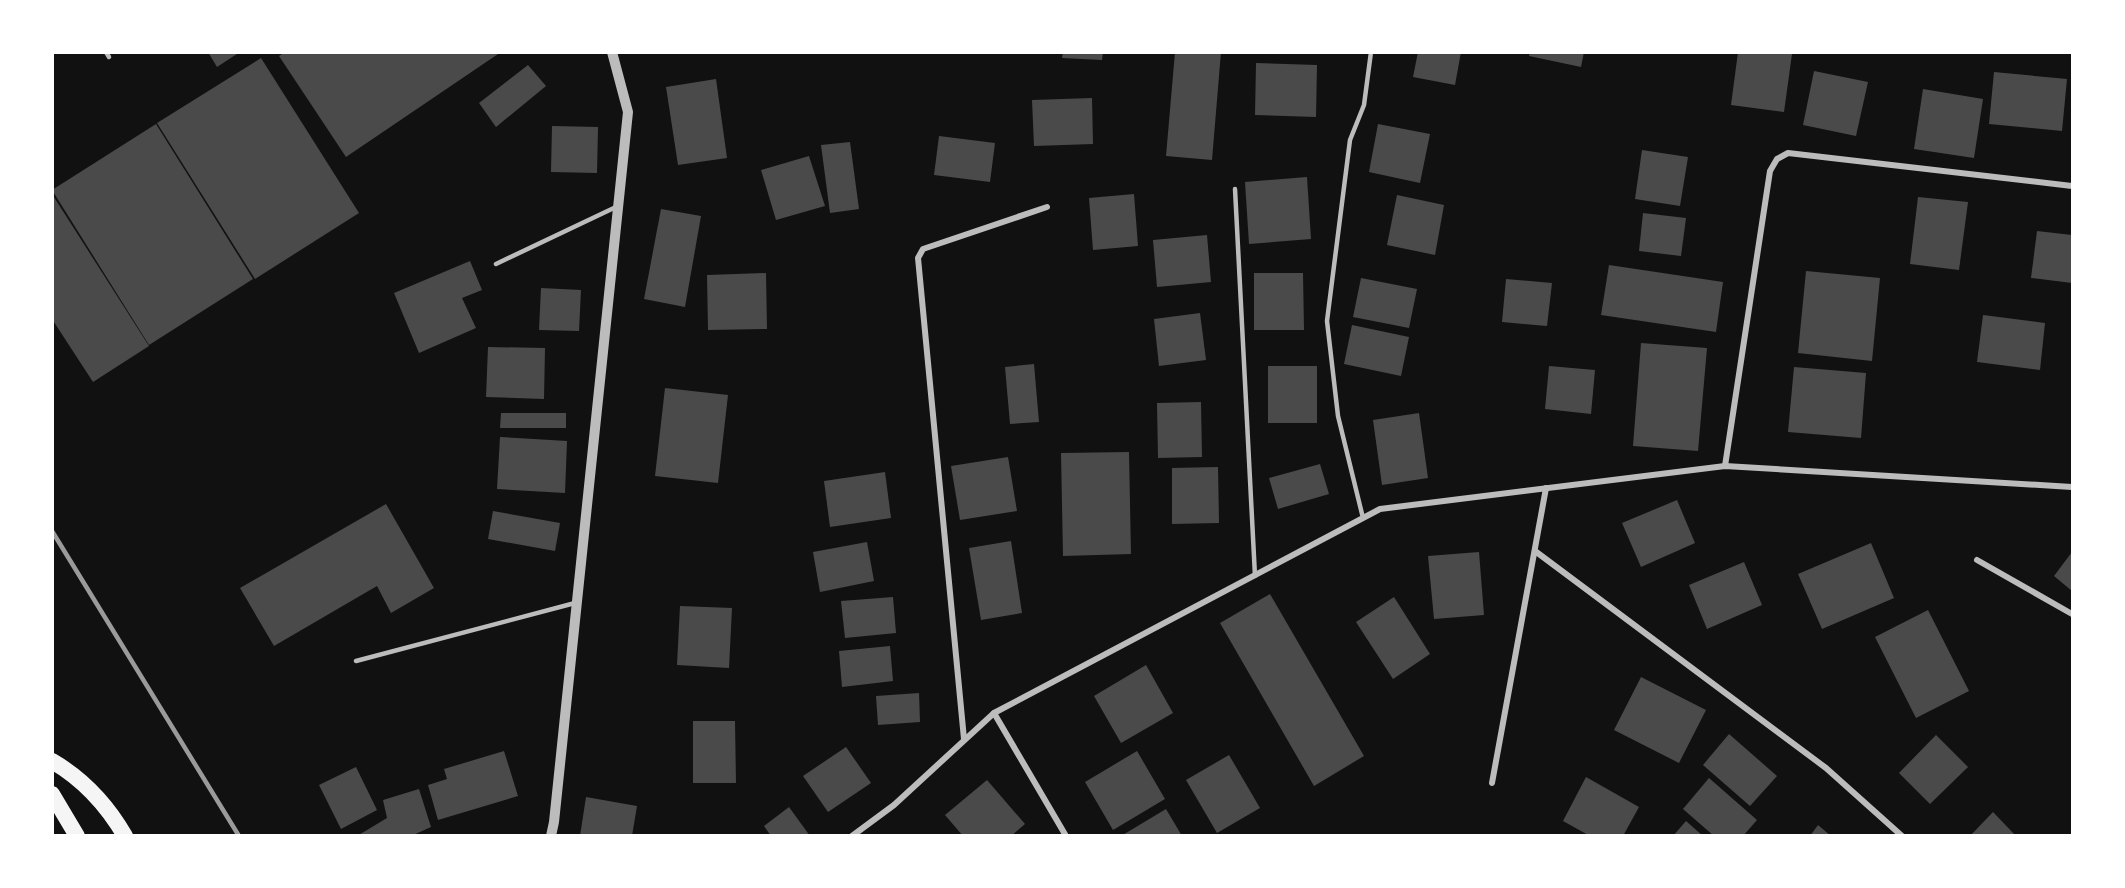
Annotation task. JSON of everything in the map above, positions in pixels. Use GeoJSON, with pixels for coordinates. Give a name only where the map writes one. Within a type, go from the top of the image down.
{"type":"FeatureCollection","features":[{"type":"Feature","properties":{"kind":"highway"},"geometry":{"type":"LineString","coordinates":[[52,760],[71,772],[110,810],[125,836]]}},
{"type":"Feature","properties":{"kind":"highway"},"geometry":{"type":"LineString","coordinates":[[52,794],[77,836]]}},
{"type":"Feature","properties":{"kind":"street"},"geometry":{"type":"LineString","coordinates":[[551,836],[628,112],[612,52]]}},
{"type":"Feature","properties":{"kind":"street"},"geometry":{"type":"LineString","coordinates":[[1725,466],[1770,171],[1777,159],[1788,153],[2073,186]]}},
{"type":"Feature","properties":{"kind":"street"},"geometry":{"type":"LineString","coordinates":[[964,739],[918,258],[923,249],[1047,207]]}},
{"type":"Feature","properties":{"kind":"street"},"geometry":{"type":"LineString","coordinates":[[852,836],[894,805],[994,713],[1380,509],[1725,466],[2073,487]]}},
{"type":"Feature","properties":{"kind":"street"},"geometry":{"type":"LineString","coordinates":[[1492,783],[1546,488]]}},
{"type":"Feature","properties":{"kind":"street"},"geometry":{"type":"LineString","coordinates":[[1535,551],[1826,768],[1902,836]]}},
{"type":"Feature","properties":{"kind":"street"},"geometry":{"type":"LineString","coordinates":[[1977,560],[2073,614]]}},
{"type":"Feature","properties":{"kind":"street"},"geometry":{"type":"LineString","coordinates":[[994,713],[1066,836]]}},
{"type":"Feature","properties":{"kind":"lane"},"geometry":{"type":"LineString","coordinates":[[1364,518],[1338,416],[1327,321],[1350,140],[1364,105],[1371,52]]}},
{"type":"Feature","properties":{"kind":"lane"},"geometry":{"type":"LineString","coordinates":[[1235,189],[1255,576]]}},
{"type":"Feature","properties":{"kind":"lane"},"geometry":{"type":"LineString","coordinates":[[496,264],[618,206]]}},
{"type":"Feature","properties":{"kind":"lane"},"geometry":{"type":"LineString","coordinates":[[356,661],[577,603]]}},
{"type":"Feature","properties":{"kind":"building"},"geometry":{"type":"Polygon","coordinates":[[[208,52],[240,52],[217,67],[208,52]]]}},
{"type":"Feature","properties":{"kind":"building"},"geometry":{"type":"Polygon","coordinates":[[[285,52],[501,52],[346,157],[279,56],[285,52]]]}},
{"type":"Feature","properties":{"kind":"building"},"geometry":{"type":"Polygon","coordinates":[[[1063,52],[1103,52],[1102,60],[1062,58],[1063,52]]]}},
{"type":"Feature","properties":{"kind":"building"},"geometry":{"type":"Polygon","coordinates":[[[1175,52],[1221,52],[1212,160],[1166,156],[1175,52]]]}},
{"type":"Feature","properties":{"kind":"building"},"geometry":{"type":"Polygon","coordinates":[[[1418,52],[1461,52],[1455,85],[1413,77],[1418,52]]]}},
{"type":"Feature","properties":{"kind":"building"},"geometry":{"type":"Polygon","coordinates":[[[1530,52],[1584,52],[1581,67],[1529,56],[1530,52]]]}},
{"type":"Feature","properties":{"kind":"building"},"geometry":{"type":"Polygon","coordinates":[[[1738,52],[1792,54],[1784,112],[1731,105],[1738,52]]]}},
{"type":"Feature","properties":{"kind":"building"},"geometry":{"type":"Polygon","coordinates":[[[261,58],[359,213],[255,279],[157,123],[261,58]]]}},
{"type":"Feature","properties":{"kind":"building"},"geometry":{"type":"Polygon","coordinates":[[[1256,63],[1317,65],[1316,117],[1255,115],[1256,63]]]}},
{"type":"Feature","properties":{"kind":"building"},"geometry":{"type":"Polygon","coordinates":[[[528,65],[546,86],[496,127],[479,103],[528,65]]]}},
{"type":"Feature","properties":{"kind":"building"},"geometry":{"type":"Polygon","coordinates":[[[1814,71],[1868,82],[1856,136],[1803,125],[1814,71]]]}},
{"type":"Feature","properties":{"kind":"building"},"geometry":{"type":"Polygon","coordinates":[[[1994,72],[2067,79],[2062,131],[1989,124],[1994,72]]]}},
{"type":"Feature","properties":{"kind":"building"},"geometry":{"type":"Polygon","coordinates":[[[716,79],[727,158],[678,165],[666,87],[716,79]]]}},
{"type":"Feature","properties":{"kind":"building"},"geometry":{"type":"Polygon","coordinates":[[[1923,89],[1983,99],[1974,158],[1914,149],[1923,89]]]}},
{"type":"Feature","properties":{"kind":"building"},"geometry":{"type":"Polygon","coordinates":[[[1092,98],[1093,144],[1034,146],[1032,100],[1092,98]]]}},
{"type":"Feature","properties":{"kind":"building"},"geometry":{"type":"Polygon","coordinates":[[[156,124],[253,279],[149,345],[52,190],[156,124]]]}},
{"type":"Feature","properties":{"kind":"building"},"geometry":{"type":"Polygon","coordinates":[[[1378,124],[1430,134],[1420,183],[1369,172],[1378,124]]]}},
{"type":"Feature","properties":{"kind":"building"},"geometry":{"type":"Polygon","coordinates":[[[552,126],[598,127],[597,173],[551,172],[552,126]]]}},
{"type":"Feature","properties":{"kind":"building"},"geometry":{"type":"Polygon","coordinates":[[[939,136],[995,143],[990,182],[934,175],[939,136]]]}},
{"type":"Feature","properties":{"kind":"building"},"geometry":{"type":"Polygon","coordinates":[[[850,142],[859,209],[830,213],[821,145],[850,142]]]}},
{"type":"Feature","properties":{"kind":"building"},"geometry":{"type":"Polygon","coordinates":[[[1642,150],[1688,157],[1680,206],[1635,199],[1642,150]]]}},
{"type":"Feature","properties":{"kind":"building"},"geometry":{"type":"Polygon","coordinates":[[[809,156],[825,206],[776,220],[761,170],[809,156]]]}},
{"type":"Feature","properties":{"kind":"building"},"geometry":{"type":"Polygon","coordinates":[[[1307,177],[1311,239],[1249,244],[1245,182],[1307,177]]]}},
{"type":"Feature","properties":{"kind":"building"},"geometry":{"type":"Polygon","coordinates":[[[52,194],[149,346],[93,382],[52,319],[52,194]]]}},
{"type":"Feature","properties":{"kind":"building"},"geometry":{"type":"Polygon","coordinates":[[[1134,194],[1138,246],[1093,250],[1089,198],[1134,194]]]}},
{"type":"Feature","properties":{"kind":"building"},"geometry":{"type":"Polygon","coordinates":[[[1397,195],[1444,205],[1435,255],[1387,245],[1397,195]]]}},
{"type":"Feature","properties":{"kind":"building"},"geometry":{"type":"Polygon","coordinates":[[[1918,197],[1968,202],[1959,270],[1910,264],[1918,197]]]}},
{"type":"Feature","properties":{"kind":"building"},"geometry":{"type":"Polygon","coordinates":[[[661,209],[701,216],[685,307],[644,299],[661,209]]]}},
{"type":"Feature","properties":{"kind":"building"},"geometry":{"type":"Polygon","coordinates":[[[1643,213],[1686,218],[1681,256],[1639,251],[1643,213]]]}},
{"type":"Feature","properties":{"kind":"building"},"geometry":{"type":"Polygon","coordinates":[[[2037,231],[2072,235],[2072,283],[2031,278],[2037,231]]]}},
{"type":"Feature","properties":{"kind":"building"},"geometry":{"type":"Polygon","coordinates":[[[1207,235],[1211,282],[1157,287],[1153,240],[1207,235]]]}},
{"type":"Feature","properties":{"kind":"building"},"geometry":{"type":"Polygon","coordinates":[[[470,261],[482,290],[462,298],[476,328],[419,353],[394,293],[470,261]]]}},
{"type":"Feature","properties":{"kind":"building"},"geometry":{"type":"Polygon","coordinates":[[[1609,265],[1723,282],[1716,332],[1601,315],[1609,265]]]}},
{"type":"Feature","properties":{"kind":"building"},"geometry":{"type":"Polygon","coordinates":[[[1806,271],[1880,278],[1872,361],[1798,353],[1806,271]]]}},
{"type":"Feature","properties":{"kind":"building"},"geometry":{"type":"Polygon","coordinates":[[[766,273],[767,329],[708,330],[707,275],[766,273]]]}},
{"type":"Feature","properties":{"kind":"building"},"geometry":{"type":"Polygon","coordinates":[[[1254,273],[1303,273],[1304,330],[1254,330],[1254,273]]]}},
{"type":"Feature","properties":{"kind":"building"},"geometry":{"type":"Polygon","coordinates":[[[1361,278],[1417,289],[1409,328],[1353,317],[1361,278]]]}},
{"type":"Feature","properties":{"kind":"building"},"geometry":{"type":"Polygon","coordinates":[[[1506,279],[1552,283],[1547,326],[1502,322],[1506,279]]]}},
{"type":"Feature","properties":{"kind":"building"},"geometry":{"type":"Polygon","coordinates":[[[541,288],[581,290],[579,331],[539,330],[541,288]]]}},
{"type":"Feature","properties":{"kind":"building"},"geometry":{"type":"Polygon","coordinates":[[[1200,313],[1206,360],[1159,366],[1154,319],[1200,313]]]}},
{"type":"Feature","properties":{"kind":"building"},"geometry":{"type":"Polygon","coordinates":[[[1983,315],[2045,323],[2040,370],[1977,362],[1983,315]]]}},
{"type":"Feature","properties":{"kind":"building"},"geometry":{"type":"Polygon","coordinates":[[[1352,325],[1409,337],[1401,376],[1344,364],[1352,325]]]}},
{"type":"Feature","properties":{"kind":"building"},"geometry":{"type":"Polygon","coordinates":[[[1641,343],[1707,348],[1698,451],[1633,446],[1641,343]]]}},
{"type":"Feature","properties":{"kind":"building"},"geometry":{"type":"Polygon","coordinates":[[[488,347],[545,348],[544,399],[486,397],[488,347]]]}},
{"type":"Feature","properties":{"kind":"building"},"geometry":{"type":"Polygon","coordinates":[[[1034,364],[1039,422],[1010,424],[1005,367],[1034,364]]]}},
{"type":"Feature","properties":{"kind":"building"},"geometry":{"type":"Polygon","coordinates":[[[1268,366],[1317,366],[1317,423],[1268,423],[1268,366]]]}},
{"type":"Feature","properties":{"kind":"building"},"geometry":{"type":"Polygon","coordinates":[[[1549,366],[1595,370],[1591,414],[1545,409],[1549,366]]]}},
{"type":"Feature","properties":{"kind":"building"},"geometry":{"type":"Polygon","coordinates":[[[1794,367],[1866,373],[1861,438],[1788,432],[1794,367]]]}},
{"type":"Feature","properties":{"kind":"building"},"geometry":{"type":"Polygon","coordinates":[[[665,388],[728,395],[718,483],[655,476],[665,388]]]}},
{"type":"Feature","properties":{"kind":"building"},"geometry":{"type":"Polygon","coordinates":[[[1201,402],[1202,457],[1158,458],[1157,403],[1201,402]]]}},
{"type":"Feature","properties":{"kind":"building"},"geometry":{"type":"Polygon","coordinates":[[[501,413],[566,413],[566,428],[500,428],[501,413]]]}},
{"type":"Feature","properties":{"kind":"building"},"geometry":{"type":"Polygon","coordinates":[[[1419,413],[1428,478],[1382,485],[1373,420],[1419,413]]]}},
{"type":"Feature","properties":{"kind":"building"},"geometry":{"type":"Polygon","coordinates":[[[500,437],[567,441],[565,493],[497,489],[500,437]]]}},
{"type":"Feature","properties":{"kind":"building"},"geometry":{"type":"Polygon","coordinates":[[[1129,452],[1131,554],[1063,556],[1061,453],[1129,452]]]}},
{"type":"Feature","properties":{"kind":"building"},"geometry":{"type":"Polygon","coordinates":[[[1008,457],[1017,511],[960,520],[951,466],[1008,457]]]}},
{"type":"Feature","properties":{"kind":"building"},"geometry":{"type":"Polygon","coordinates":[[[1320,464],[1329,494],[1278,509],[1269,478],[1320,464]]]}},
{"type":"Feature","properties":{"kind":"building"},"geometry":{"type":"Polygon","coordinates":[[[1218,467],[1219,523],[1172,524],[1172,468],[1218,467]]]}},
{"type":"Feature","properties":{"kind":"building"},"geometry":{"type":"Polygon","coordinates":[[[885,472],[891,518],[830,527],[824,481],[885,472]]]}},
{"type":"Feature","properties":{"kind":"building"},"geometry":{"type":"Polygon","coordinates":[[[1677,500],[1695,543],[1641,567],[1622,523],[1677,500]]]}},
{"type":"Feature","properties":{"kind":"building"},"geometry":{"type":"Polygon","coordinates":[[[386,504],[434,588],[391,613],[377,586],[274,646],[240,588],[386,504]]]}},
{"type":"Feature","properties":{"kind":"building"},"geometry":{"type":"Polygon","coordinates":[[[493,511],[560,523],[555,551],[488,539],[493,511]]]}},
{"type":"Feature","properties":{"kind":"building"},"geometry":{"type":"Polygon","coordinates":[[[1011,541],[1022,613],[981,620],[969,548],[1011,541]]]}},
{"type":"Feature","properties":{"kind":"building"},"geometry":{"type":"Polygon","coordinates":[[[867,542],[874,581],[820,592],[813,552],[867,542]]]}},
{"type":"Feature","properties":{"kind":"building"},"geometry":{"type":"Polygon","coordinates":[[[1871,543],[1894,598],[1822,629],[1798,574],[1871,543]]]}},
{"type":"Feature","properties":{"kind":"building"},"geometry":{"type":"Polygon","coordinates":[[[1479,552],[1484,615],[1434,619],[1428,556],[1479,552]]]}},
{"type":"Feature","properties":{"kind":"building"},"geometry":{"type":"Polygon","coordinates":[[[2072,552],[2072,591],[2054,576],[2072,552]]]}},
{"type":"Feature","properties":{"kind":"building"},"geometry":{"type":"Polygon","coordinates":[[[1744,562],[1762,605],[1707,629],[1689,585],[1744,562]]]}},
{"type":"Feature","properties":{"kind":"building"},"geometry":{"type":"Polygon","coordinates":[[[1270,594],[1364,756],[1314,786],[1220,623],[1270,594]]]}},
{"type":"Feature","properties":{"kind":"building"},"geometry":{"type":"Polygon","coordinates":[[[893,597],[896,633],[845,638],[841,601],[893,597]]]}},
{"type":"Feature","properties":{"kind":"building"},"geometry":{"type":"Polygon","coordinates":[[[1394,597],[1430,654],[1393,679],[1356,622],[1394,597]]]}},
{"type":"Feature","properties":{"kind":"building"},"geometry":{"type":"Polygon","coordinates":[[[680,606],[732,608],[729,668],[677,665],[680,606]]]}},
{"type":"Feature","properties":{"kind":"building"},"geometry":{"type":"Polygon","coordinates":[[[1928,610],[1969,691],[1916,718],[1875,637],[1928,610]]]}},
{"type":"Feature","properties":{"kind":"building"},"geometry":{"type":"Polygon","coordinates":[[[890,646],[893,681],[842,687],[839,651],[890,646]]]}},
{"type":"Feature","properties":{"kind":"building"},"geometry":{"type":"Polygon","coordinates":[[[1146,665],[1173,713],[1121,743],[1094,696],[1146,665]]]}},
{"type":"Feature","properties":{"kind":"building"},"geometry":{"type":"Polygon","coordinates":[[[1641,677],[1706,710],[1679,763],[1614,730],[1641,677]]]}},
{"type":"Feature","properties":{"kind":"building"},"geometry":{"type":"Polygon","coordinates":[[[919,693],[920,722],[878,725],[876,696],[919,693]]]}},
{"type":"Feature","properties":{"kind":"building"},"geometry":{"type":"Polygon","coordinates":[[[693,721],[735,721],[736,783],[693,783],[693,721]]]}},
{"type":"Feature","properties":{"kind":"building"},"geometry":{"type":"Polygon","coordinates":[[[1729,734],[1777,776],[1750,806],[1703,765],[1729,734]]]}},
{"type":"Feature","properties":{"kind":"building"},"geometry":{"type":"Polygon","coordinates":[[[1936,735],[1968,767],[1930,804],[1899,773],[1936,735]]]}},
{"type":"Feature","properties":{"kind":"building"},"geometry":{"type":"Polygon","coordinates":[[[846,747],[871,783],[828,812],[803,776],[846,747]]]}},
{"type":"Feature","properties":{"kind":"building"},"geometry":{"type":"Polygon","coordinates":[[[504,751],[518,796],[438,820],[428,785],[447,779],[444,769],[504,751]]]}},
{"type":"Feature","properties":{"kind":"building"},"geometry":{"type":"Polygon","coordinates":[[[1137,751],[1165,799],[1113,830],[1085,782],[1137,751]]]}},
{"type":"Feature","properties":{"kind":"building"},"geometry":{"type":"Polygon","coordinates":[[[1229,755],[1260,808],[1217,833],[1186,780],[1229,755]]]}},
{"type":"Feature","properties":{"kind":"building"},"geometry":{"type":"Polygon","coordinates":[[[356,767],[377,810],[341,829],[319,785],[356,767]]]}},
{"type":"Feature","properties":{"kind":"building"},"geometry":{"type":"Polygon","coordinates":[[[1586,777],[1639,807],[1623,836],[1590,836],[1563,821],[1586,777]]]}},
{"type":"Feature","properties":{"kind":"building"},"geometry":{"type":"Polygon","coordinates":[[[1709,778],[1757,820],[1743,836],[1714,836],[1683,809],[1709,778]]]}},
{"type":"Feature","properties":{"kind":"building"},"geometry":{"type":"Polygon","coordinates":[[[987,780],[1025,824],[1011,836],[963,836],[945,815],[987,780]]]}},
{"type":"Feature","properties":{"kind":"building"},"geometry":{"type":"Polygon","coordinates":[[[419,789],[431,827],[411,836],[357,836],[387,818],[383,800],[419,789]]]}},
{"type":"Feature","properties":{"kind":"building"},"geometry":{"type":"Polygon","coordinates":[[[586,797],[637,806],[632,836],[580,836],[586,797]]]}},
{"type":"Feature","properties":{"kind":"building"},"geometry":{"type":"Polygon","coordinates":[[[789,807],[810,836],[771,836],[764,826],[789,807]]]}},
{"type":"Feature","properties":{"kind":"building"},"geometry":{"type":"Polygon","coordinates":[[[1166,809],[1182,836],[1121,836],[1166,809]]]}},
{"type":"Feature","properties":{"kind":"building"},"geometry":{"type":"Polygon","coordinates":[[[1993,812],[2016,836],[1970,836],[1993,812]]]}},
{"type":"Feature","properties":{"kind":"building"},"geometry":{"type":"Polygon","coordinates":[[[1686,821],[1703,836],[1673,836],[1686,821]]]}},
{"type":"Feature","properties":{"kind":"building"},"geometry":{"type":"Polygon","coordinates":[[[1818,825],[1831,836],[1810,836],[1818,825]]]}},
{"type":"Feature","properties":{"kind":"railway"},"geometry":{"type":"LineString","coordinates":[[52,531],[239,836]]}}]}
